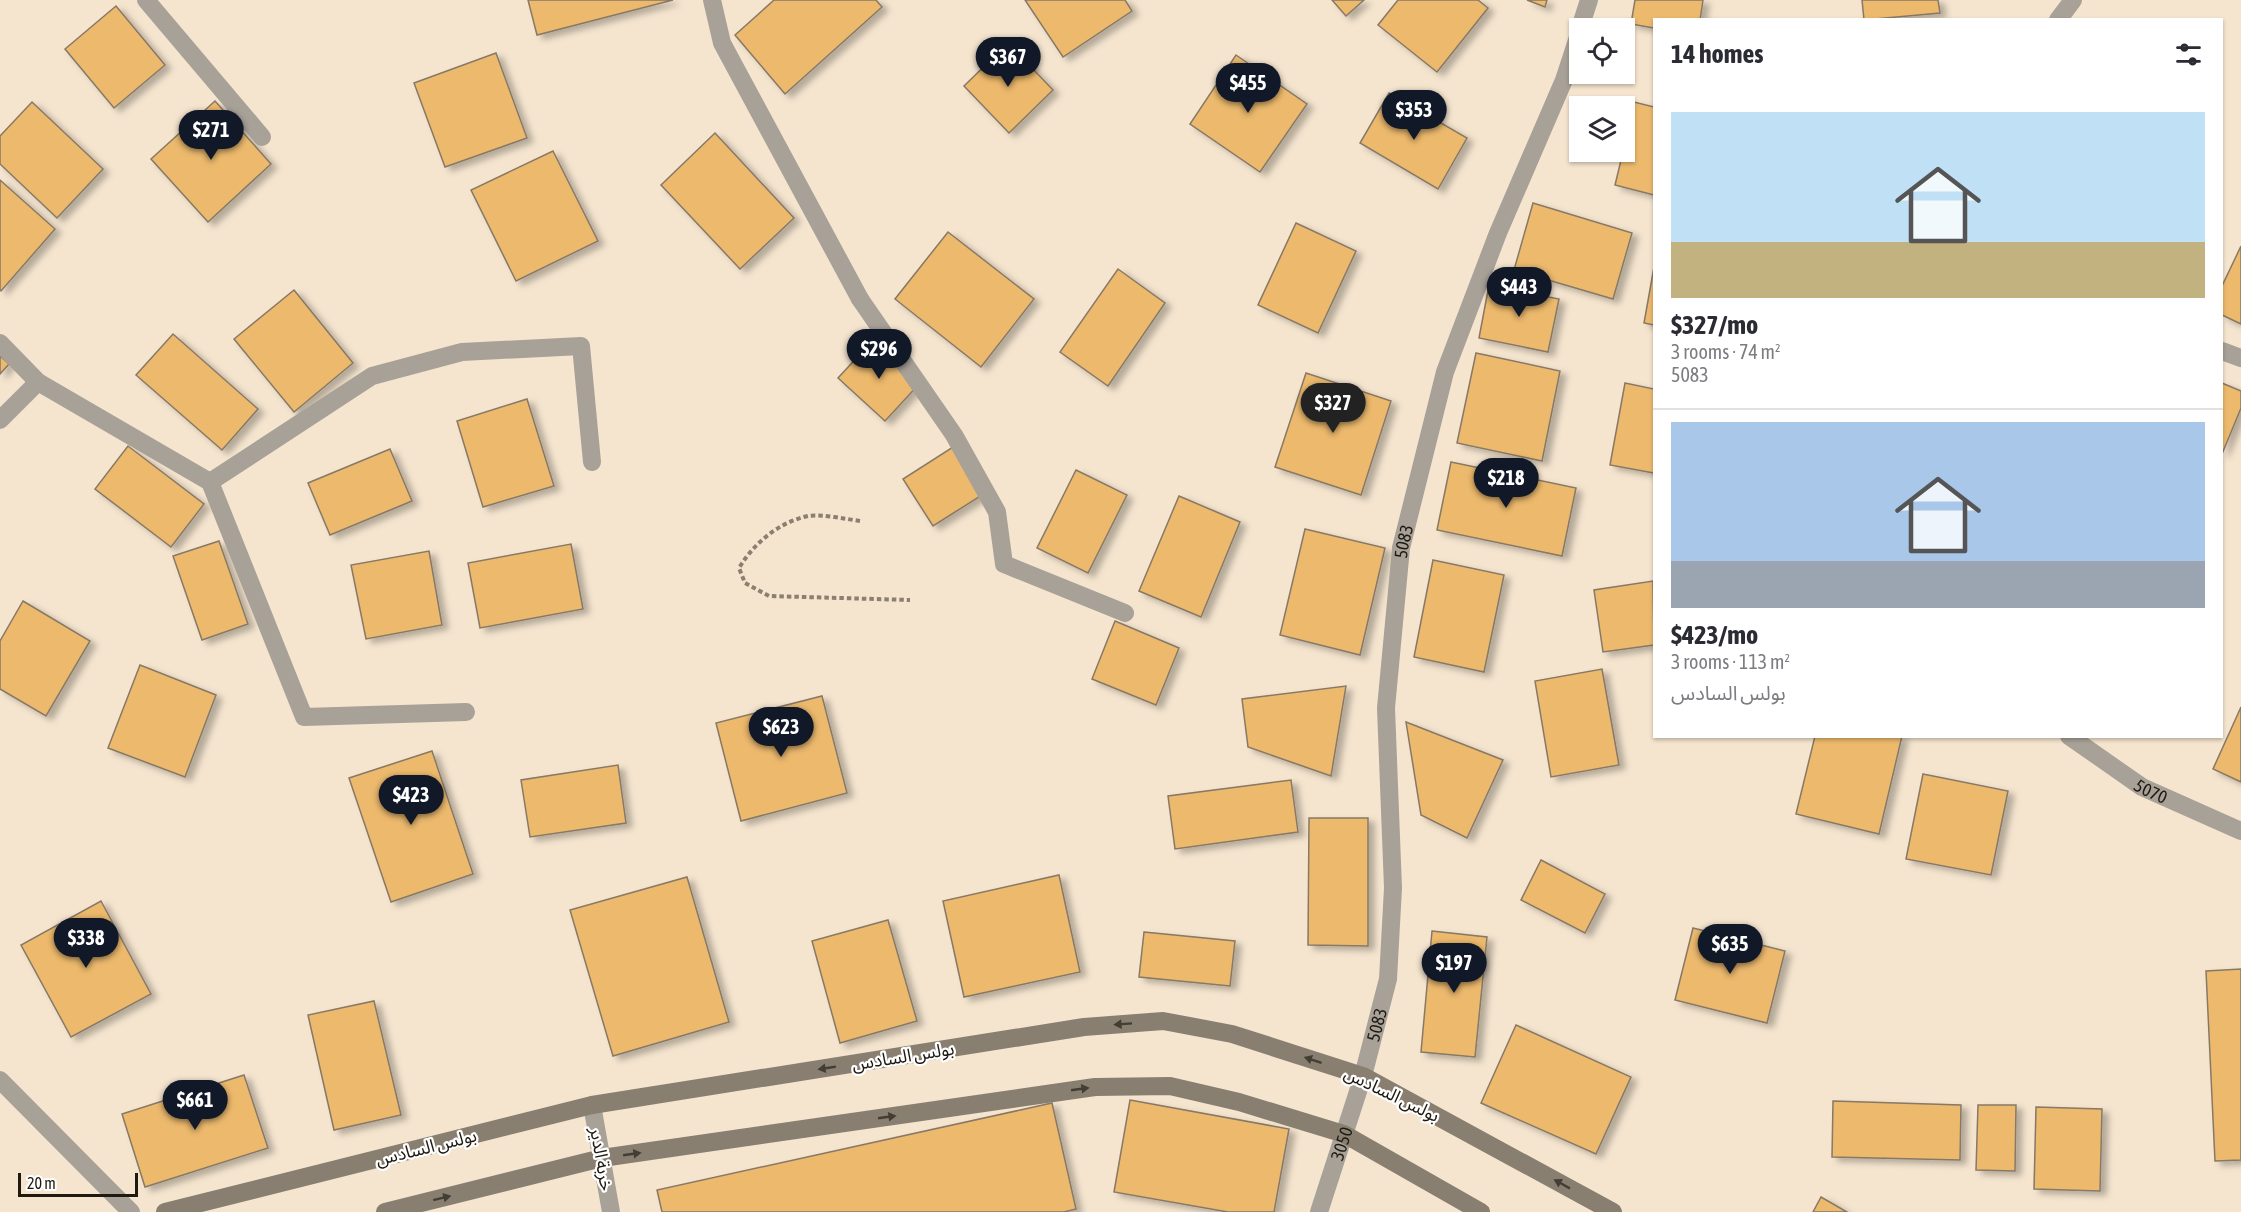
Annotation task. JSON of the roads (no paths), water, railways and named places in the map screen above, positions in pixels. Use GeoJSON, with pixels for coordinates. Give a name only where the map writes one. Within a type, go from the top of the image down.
{"type":"FeatureCollection","features":[{"type":"Feature","properties":{"kind":"street"},"geometry":{"type":"LineString","coordinates":[[146,0],[262,137]]}},
{"type":"Feature","properties":{"kind":"street"},"geometry":{"type":"LineString","coordinates":[[712,0],[722,43],[860,299],[954,435],[997,512],[1004,564],[1125,613]]}},
{"type":"Feature","properties":{"kind":"street","name":"5083"},"geometry":{"type":"LineString","coordinates":[[1584,18],[1590,0]]}},
{"type":"Feature","properties":{"kind":"street"},"geometry":{"type":"LineString","coordinates":[[2060,18],[2073,0]]}},
{"type":"Feature","properties":{"kind":"street","name":"5083"},"geometry":{"type":"LineString","coordinates":[[1364,1076],[1388,979],[1393,888],[1386,708],[1401,548],[1445,372],[1498,233],[1569,64]]}},
{"type":"Feature","properties":{"kind":"street"},"geometry":{"type":"LineString","coordinates":[[0,343],[38,382],[210,482],[304,717],[466,712]]}},
{"type":"Feature","properties":{"kind":"street"},"geometry":{"type":"LineString","coordinates":[[210,482],[372,376],[462,351],[581,346],[592,462]]}},
{"type":"Feature","properties":{"kind":"street"},"geometry":{"type":"LineString","coordinates":[[2223,351],[2241,358]]}},
{"type":"Feature","properties":{"kind":"street"},"geometry":{"type":"LineString","coordinates":[[0,420],[38,382]]}},
{"type":"Feature","properties":{"kind":"street","name":"5070"},"geometry":{"type":"LineString","coordinates":[[2071,738],[2142,788],[2241,831]]}},
{"type":"Feature","properties":{"kind":"street","name":"بولس السادس"},"geometry":{"type":"LineString","coordinates":[[165,1212],[592,1105],[1084,1027],[1163,1021],[1232,1034],[1364,1076],[1613,1212]]}},
{"type":"Feature","properties":{"kind":"street","name":"3050"},"geometry":{"type":"LineString","coordinates":[[1319,1212],[1364,1076]]}},
{"type":"Feature","properties":{"kind":"street"},"geometry":{"type":"LineString","coordinates":[[0,1080],[131,1212]]}},
{"type":"Feature","properties":{"kind":"street"},"geometry":{"type":"LineString","coordinates":[[385,1212],[602,1158],[1095,1086],[1170,1086],[1239,1102],[1344,1134],[1481,1212]]}},
{"type":"Feature","properties":{"kind":"street","name":"خربة الدير"},"geometry":{"type":"LineString","coordinates":[[592,1105],[611,1212]]}}]}
